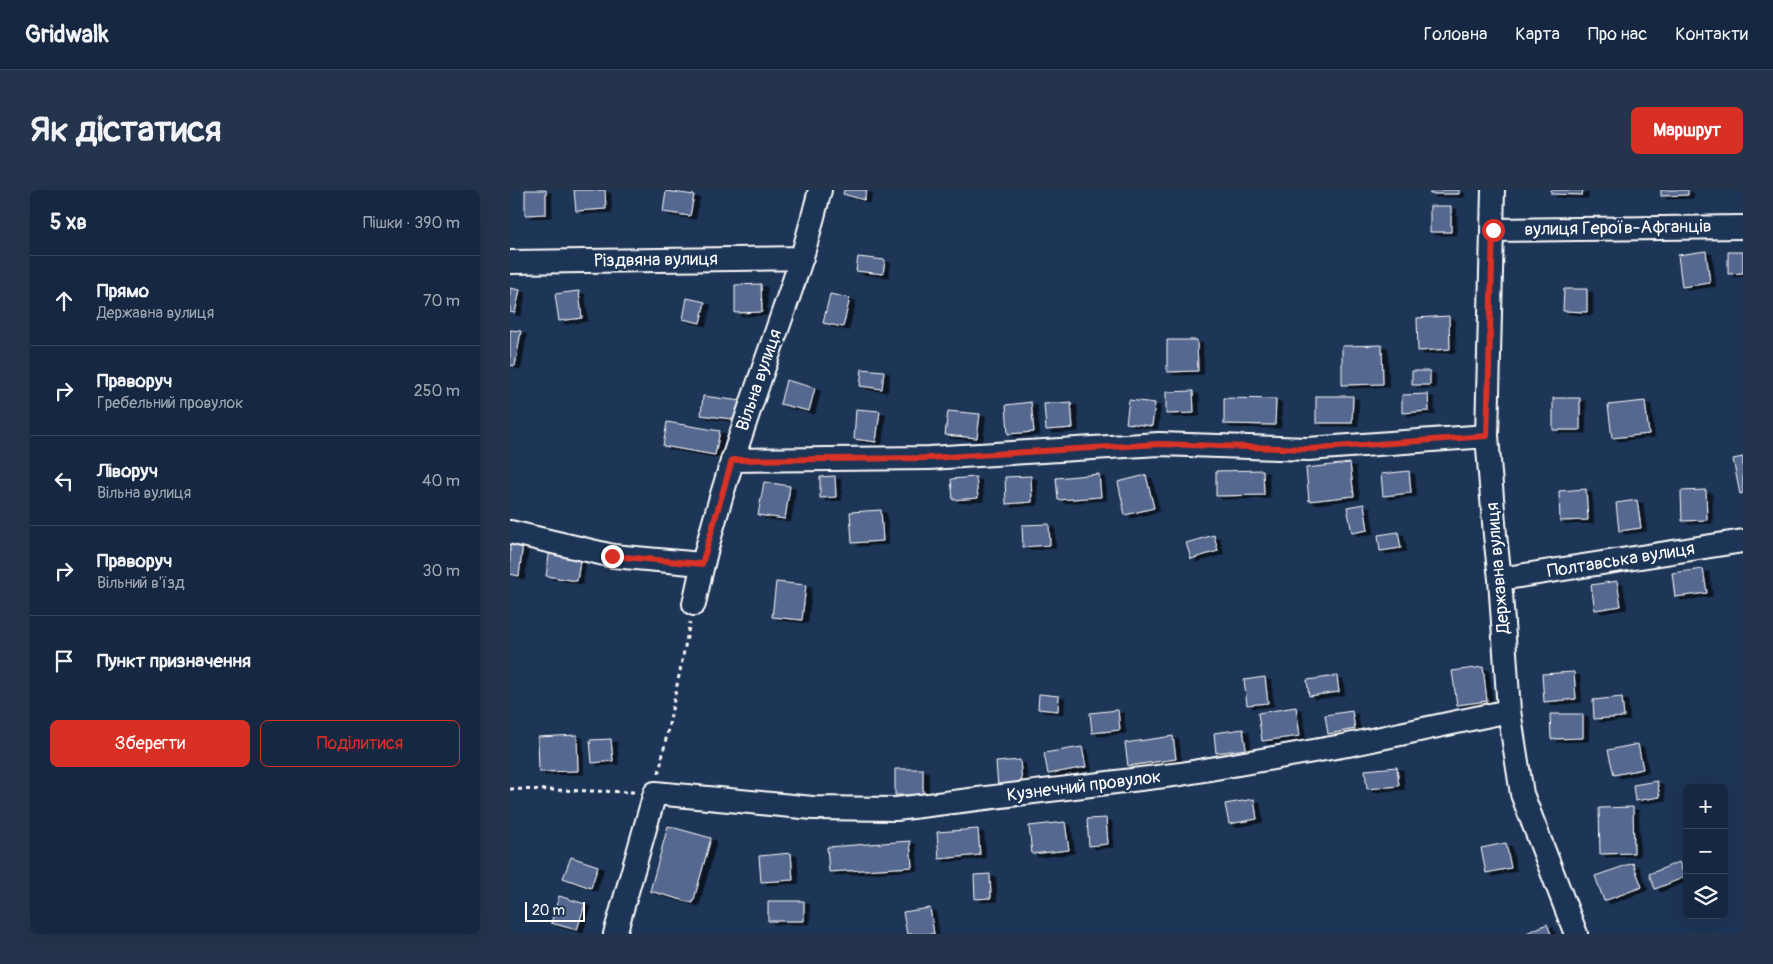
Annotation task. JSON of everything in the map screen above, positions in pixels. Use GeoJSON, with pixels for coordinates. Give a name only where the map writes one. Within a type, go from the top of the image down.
{"type":"FeatureCollection","features":[{"type":"Feature","properties":{"kind":"street","name":"Вільна вулиця"},"geometry":{"type":"LineString","coordinates":[[694,604],[702,564],[732,460],[802,258],[820,190]]}},
{"type":"Feature","properties":{"kind":"street","name":"Державна вулиця"},"geometry":{"type":"LineString","coordinates":[[1493,190],[1487,436],[1494,535],[1500,580],[1509,712],[1522,794],[1576,934]]}},
{"type":"Feature","properties":{"kind":"street","name":"вулиця Героїв-Афганців"},"geometry":{"type":"LineString","coordinates":[[1493,230],[1743,227]]}},
{"type":"Feature","properties":{"kind":"street","name":"Різдвяна вулиця"},"geometry":{"type":"LineString","coordinates":[[510,262],[802,258]]}},
{"type":"Feature","properties":{"kind":"street"},"geometry":{"type":"LineString","coordinates":[[732,460],[929,458],[1159,444],[1308,449],[1487,436]]}},
{"type":"Feature","properties":{"kind":"street"},"geometry":{"type":"LineString","coordinates":[[510,532],[612,556],[702,564]]}},
{"type":"Feature","properties":{"kind":"street","name":"Полтавська вулиця"},"geometry":{"type":"LineString","coordinates":[[1500,580],[1743,541]]}},
{"type":"Feature","properties":{"kind":"street","name":"Кузнечний провулок"},"geometry":{"type":"LineString","coordinates":[[655,793],[813,808],[896,809],[1181,774],[1348,745],[1509,712]]}},
{"type":"Feature","properties":{"kind":"street"},"geometry":{"type":"LineString","coordinates":[[615,934],[655,793]]}},
{"type":"Feature","properties":{"kind":"path"},"geometry":{"type":"LineString","coordinates":[[664,748],[694,604]]}},
{"type":"Feature","properties":{"kind":"path"},"geometry":{"type":"LineString","coordinates":[[510,789],[655,793]]}},
{"type":"Feature","properties":{"kind":"building"},"geometry":{"type":"Polygon","coordinates":[[[525,190],[546,190],[546,214],[525,215],[525,190]]]}},
{"type":"Feature","properties":{"kind":"building"},"geometry":{"type":"Polygon","coordinates":[[[574,190],[605,190],[606,209],[576,211],[574,190]]]}},
{"type":"Feature","properties":{"kind":"building"},"geometry":{"type":"Polygon","coordinates":[[[844,190],[867,190],[864,200],[843,194],[844,190]]]}},
{"type":"Feature","properties":{"kind":"building"},"geometry":{"type":"Polygon","coordinates":[[[1430,190],[1459,190],[1459,194],[1430,194],[1430,190]]]}},
{"type":"Feature","properties":{"kind":"building"},"geometry":{"type":"Polygon","coordinates":[[[1551,190],[1583,190],[1582,195],[1551,194],[1551,190]]]}},
{"type":"Feature","properties":{"kind":"building"},"geometry":{"type":"Polygon","coordinates":[[[1661,190],[1688,190],[1688,195],[1661,196],[1661,190]]]}},
{"type":"Feature","properties":{"kind":"building"},"geometry":{"type":"Polygon","coordinates":[[[666,191],[694,195],[690,216],[663,212],[666,191]]]}},
{"type":"Feature","properties":{"kind":"building"},"geometry":{"type":"Polygon","coordinates":[[[1430,206],[1451,206],[1451,232],[1430,232],[1430,206]]]}},
{"type":"Feature","properties":{"kind":"building"},"geometry":{"type":"Polygon","coordinates":[[[1706,251],[1710,283],[1682,287],[1678,255],[1706,251]]]}},
{"type":"Feature","properties":{"kind":"building"},"geometry":{"type":"Polygon","coordinates":[[[1728,252],[1743,252],[1743,273],[1728,274],[1728,252]]]}},
{"type":"Feature","properties":{"kind":"building"},"geometry":{"type":"Polygon","coordinates":[[[858,257],[885,260],[883,274],[856,271],[858,257]]]}},
{"type":"Feature","properties":{"kind":"building"},"geometry":{"type":"Polygon","coordinates":[[[761,284],[762,312],[735,313],[735,285],[761,284]]]}},
{"type":"Feature","properties":{"kind":"building"},"geometry":{"type":"Polygon","coordinates":[[[510,288],[520,290],[515,313],[510,312],[510,288]]]}},
{"type":"Feature","properties":{"kind":"building"},"geometry":{"type":"Polygon","coordinates":[[[1564,289],[1587,289],[1587,312],[1563,311],[1564,289]]]}},
{"type":"Feature","properties":{"kind":"building"},"geometry":{"type":"Polygon","coordinates":[[[579,291],[582,318],[559,321],[555,294],[579,291]]]}},
{"type":"Feature","properties":{"kind":"building"},"geometry":{"type":"Polygon","coordinates":[[[830,294],[850,298],[843,327],[823,323],[830,294]]]}},
{"type":"Feature","properties":{"kind":"building"},"geometry":{"type":"Polygon","coordinates":[[[687,298],[705,302],[700,323],[683,319],[687,298]]]}},
{"type":"Feature","properties":{"kind":"building"},"geometry":{"type":"Polygon","coordinates":[[[1449,316],[1450,349],[1418,351],[1417,318],[1449,316]]]}},
{"type":"Feature","properties":{"kind":"building"},"geometry":{"type":"Polygon","coordinates":[[[510,330],[521,331],[515,366],[510,365],[510,330]]]}},
{"type":"Feature","properties":{"kind":"building"},"geometry":{"type":"Polygon","coordinates":[[[1167,340],[1197,340],[1198,371],[1167,372],[1167,340]]]}},
{"type":"Feature","properties":{"kind":"building"},"geometry":{"type":"Polygon","coordinates":[[[1382,345],[1383,384],[1342,385],[1342,346],[1382,345]]]}},
{"type":"Feature","properties":{"kind":"building"},"geometry":{"type":"Polygon","coordinates":[[[862,369],[884,371],[882,389],[860,386],[862,369]]]}},
{"type":"Feature","properties":{"kind":"building"},"geometry":{"type":"Polygon","coordinates":[[[1412,371],[1430,371],[1430,385],[1412,385],[1412,371]]]}},
{"type":"Feature","properties":{"kind":"building"},"geometry":{"type":"Polygon","coordinates":[[[786,380],[815,388],[809,411],[780,404],[786,380]]]}},
{"type":"Feature","properties":{"kind":"building"},"geometry":{"type":"Polygon","coordinates":[[[1193,391],[1194,413],[1166,414],[1166,392],[1193,391]]]}},
{"type":"Feature","properties":{"kind":"building"},"geometry":{"type":"Polygon","coordinates":[[[1428,394],[1429,411],[1402,413],[1402,395],[1428,394]]]}},
{"type":"Feature","properties":{"kind":"building"},"geometry":{"type":"Polygon","coordinates":[[[703,396],[741,401],[739,420],[701,415],[703,396]]]}},
{"type":"Feature","properties":{"kind":"building"},"geometry":{"type":"Polygon","coordinates":[[[1316,396],[1353,396],[1352,423],[1316,423],[1316,396]]]}},
{"type":"Feature","properties":{"kind":"building"},"geometry":{"type":"Polygon","coordinates":[[[1224,398],[1276,399],[1275,425],[1224,424],[1224,398]]]}},
{"type":"Feature","properties":{"kind":"building"},"geometry":{"type":"Polygon","coordinates":[[[1553,398],[1580,398],[1580,430],[1553,430],[1553,398]]]}},
{"type":"Feature","properties":{"kind":"building"},"geometry":{"type":"Polygon","coordinates":[[[1129,400],[1155,403],[1152,426],[1126,423],[1129,400]]]}},
{"type":"Feature","properties":{"kind":"building"},"geometry":{"type":"Polygon","coordinates":[[[1645,401],[1649,434],[1612,438],[1608,405],[1645,401]]]}},
{"type":"Feature","properties":{"kind":"building"},"geometry":{"type":"Polygon","coordinates":[[[1031,402],[1034,432],[1008,434],[1006,405],[1031,402]]]}},
{"type":"Feature","properties":{"kind":"building"},"geometry":{"type":"Polygon","coordinates":[[[1071,402],[1073,428],[1046,430],[1044,404],[1071,402]]]}},
{"type":"Feature","properties":{"kind":"building"},"geometry":{"type":"Polygon","coordinates":[[[856,409],[880,411],[876,442],[854,439],[856,409]]]}},
{"type":"Feature","properties":{"kind":"building"},"geometry":{"type":"Polygon","coordinates":[[[948,411],[980,414],[977,438],[945,435],[948,411]]]}},
{"type":"Feature","properties":{"kind":"building"},"geometry":{"type":"Polygon","coordinates":[[[667,422],[720,431],[715,455],[663,446],[667,422]]]}},
{"type":"Feature","properties":{"kind":"building"},"geometry":{"type":"Polygon","coordinates":[[[1743,457],[1743,493],[1740,494],[1733,459],[1743,457]]]}},
{"type":"Feature","properties":{"kind":"building"},"geometry":{"type":"Polygon","coordinates":[[[1350,463],[1354,496],[1309,501],[1306,468],[1350,463]]]}},
{"type":"Feature","properties":{"kind":"building"},"geometry":{"type":"Polygon","coordinates":[[[1263,470],[1264,495],[1216,496],[1216,471],[1263,470]]]}},
{"type":"Feature","properties":{"kind":"building"},"geometry":{"type":"Polygon","coordinates":[[[1409,471],[1411,493],[1383,496],[1381,474],[1409,471]]]}},
{"type":"Feature","properties":{"kind":"building"},"geometry":{"type":"Polygon","coordinates":[[[1099,474],[1101,497],[1058,500],[1056,478],[1099,474]]]}},
{"type":"Feature","properties":{"kind":"building"},"geometry":{"type":"Polygon","coordinates":[[[1146,475],[1154,508],[1125,515],[1118,482],[1146,475]]]}},
{"type":"Feature","properties":{"kind":"building"},"geometry":{"type":"Polygon","coordinates":[[[835,476],[836,497],[820,498],[820,477],[835,476]]]}},
{"type":"Feature","properties":{"kind":"building"},"geometry":{"type":"Polygon","coordinates":[[[1031,476],[1032,502],[1006,504],[1005,477],[1031,476]]]}},
{"type":"Feature","properties":{"kind":"building"},"geometry":{"type":"Polygon","coordinates":[[[976,477],[978,498],[953,500],[951,479],[976,477]]]}},
{"type":"Feature","properties":{"kind":"building"},"geometry":{"type":"Polygon","coordinates":[[[764,482],[790,486],[785,519],[758,515],[764,482]]]}},
{"type":"Feature","properties":{"kind":"building"},"geometry":{"type":"Polygon","coordinates":[[[1586,489],[1588,520],[1560,521],[1559,491],[1586,489]]]}},
{"type":"Feature","properties":{"kind":"building"},"geometry":{"type":"Polygon","coordinates":[[[1706,490],[1707,520],[1682,521],[1681,491],[1706,490]]]}},
{"type":"Feature","properties":{"kind":"building"},"geometry":{"type":"Polygon","coordinates":[[[1637,500],[1641,528],[1619,531],[1616,503],[1637,500]]]}},
{"type":"Feature","properties":{"kind":"building"},"geometry":{"type":"Polygon","coordinates":[[[1364,504],[1368,530],[1352,533],[1347,507],[1364,504]]]}},
{"type":"Feature","properties":{"kind":"building"},"geometry":{"type":"Polygon","coordinates":[[[881,510],[883,541],[852,543],[850,512],[881,510]]]}},
{"type":"Feature","properties":{"kind":"building"},"geometry":{"type":"Polygon","coordinates":[[[1049,524],[1050,545],[1023,547],[1022,525],[1049,524]]]}},
{"type":"Feature","properties":{"kind":"building"},"geometry":{"type":"Polygon","coordinates":[[[1398,532],[1401,548],[1380,551],[1378,535],[1398,532]]]}},
{"type":"Feature","properties":{"kind":"building"},"geometry":{"type":"Polygon","coordinates":[[[1214,535],[1218,551],[1191,559],[1186,543],[1214,535]]]}},
{"type":"Feature","properties":{"kind":"building"},"geometry":{"type":"Polygon","coordinates":[[[510,541],[523,543],[519,576],[510,574],[510,541]]]}},
{"type":"Feature","properties":{"kind":"building"},"geometry":{"type":"Polygon","coordinates":[[[550,549],[581,554],[577,581],[546,576],[550,549]]]}},
{"type":"Feature","properties":{"kind":"building"},"geometry":{"type":"Polygon","coordinates":[[[1703,569],[1707,593],[1675,597],[1672,573],[1703,569]]]}},
{"type":"Feature","properties":{"kind":"building"},"geometry":{"type":"Polygon","coordinates":[[[1617,581],[1621,606],[1595,610],[1591,585],[1617,581]]]}},
{"type":"Feature","properties":{"kind":"building"},"geometry":{"type":"Polygon","coordinates":[[[776,582],[806,585],[802,620],[772,617],[776,582]]]}},
{"type":"Feature","properties":{"kind":"building"},"geometry":{"type":"Polygon","coordinates":[[[1483,667],[1487,701],[1457,705],[1452,671],[1483,667]]]}},
{"type":"Feature","properties":{"kind":"building"},"geometry":{"type":"Polygon","coordinates":[[[1574,672],[1576,699],[1544,702],[1542,674],[1574,672]]]}},
{"type":"Feature","properties":{"kind":"building"},"geometry":{"type":"Polygon","coordinates":[[[1337,676],[1339,692],[1309,696],[1307,680],[1337,676]]]}},
{"type":"Feature","properties":{"kind":"building"},"geometry":{"type":"Polygon","coordinates":[[[1265,677],[1268,703],[1247,705],[1244,680],[1265,677]]]}},
{"type":"Feature","properties":{"kind":"building"},"geometry":{"type":"Polygon","coordinates":[[[1039,694],[1059,696],[1058,711],[1038,709],[1039,694]]]}},
{"type":"Feature","properties":{"kind":"building"},"geometry":{"type":"Polygon","coordinates":[[[1622,697],[1624,717],[1594,719],[1593,700],[1622,697]]]}},
{"type":"Feature","properties":{"kind":"building"},"geometry":{"type":"Polygon","coordinates":[[[1296,707],[1300,736],[1262,741],[1258,713],[1296,707]]]}},
{"type":"Feature","properties":{"kind":"building"},"geometry":{"type":"Polygon","coordinates":[[[1118,710],[1120,730],[1092,733],[1090,713],[1118,710]]]}},
{"type":"Feature","properties":{"kind":"building"},"geometry":{"type":"Polygon","coordinates":[[[1352,711],[1355,729],[1328,734],[1325,715],[1352,711]]]}},
{"type":"Feature","properties":{"kind":"building"},"geometry":{"type":"Polygon","coordinates":[[[1550,714],[1583,714],[1583,738],[1551,739],[1550,714]]]}},
{"type":"Feature","properties":{"kind":"building"},"geometry":{"type":"Polygon","coordinates":[[[1243,729],[1246,749],[1216,753],[1214,733],[1243,729]]]}},
{"type":"Feature","properties":{"kind":"building"},"geometry":{"type":"Polygon","coordinates":[[[577,735],[578,771],[539,772],[538,737],[577,735]]]}},
{"type":"Feature","properties":{"kind":"building"},"geometry":{"type":"Polygon","coordinates":[[[1173,736],[1176,759],[1128,766],[1125,743],[1173,736]]]}},
{"type":"Feature","properties":{"kind":"building"},"geometry":{"type":"Polygon","coordinates":[[[611,739],[613,761],[592,763],[590,740],[611,739]]]}},
{"type":"Feature","properties":{"kind":"building"},"geometry":{"type":"Polygon","coordinates":[[[1638,744],[1643,769],[1614,775],[1608,750],[1638,744]]]}},
{"type":"Feature","properties":{"kind":"building"},"geometry":{"type":"Polygon","coordinates":[[[1082,747],[1086,767],[1048,774],[1044,753],[1082,747]]]}},
{"type":"Feature","properties":{"kind":"building"},"geometry":{"type":"Polygon","coordinates":[[[1020,760],[1022,784],[998,787],[996,762],[1020,760]]]}},
{"type":"Feature","properties":{"kind":"building"},"geometry":{"type":"Polygon","coordinates":[[[1397,767],[1399,786],[1367,789],[1365,770],[1397,767]]]}},
{"type":"Feature","properties":{"kind":"building"},"geometry":{"type":"Polygon","coordinates":[[[895,769],[923,769],[923,795],[895,795],[895,769]]]}},
{"type":"Feature","properties":{"kind":"building"},"geometry":{"type":"Polygon","coordinates":[[[1657,781],[1660,797],[1635,801],[1633,785],[1657,781]]]}},
{"type":"Feature","properties":{"kind":"building"},"geometry":{"type":"Polygon","coordinates":[[[1254,799],[1257,819],[1229,824],[1225,804],[1254,799]]]}},
{"type":"Feature","properties":{"kind":"building"},"geometry":{"type":"Polygon","coordinates":[[[1633,807],[1634,853],[1600,854],[1599,808],[1633,807]]]}},
{"type":"Feature","properties":{"kind":"building"},"geometry":{"type":"Polygon","coordinates":[[[1106,818],[1108,844],[1089,846],[1087,819],[1106,818]]]}},
{"type":"Feature","properties":{"kind":"building"},"geometry":{"type":"Polygon","coordinates":[[[1065,822],[1069,850],[1032,854],[1029,826],[1065,822]]]}},
{"type":"Feature","properties":{"kind":"building"},"geometry":{"type":"Polygon","coordinates":[[[668,826],[711,838],[693,903],[650,891],[668,826]]]}},
{"type":"Feature","properties":{"kind":"building"},"geometry":{"type":"Polygon","coordinates":[[[978,829],[980,855],[939,859],[937,832],[978,829]]]}},
{"type":"Feature","properties":{"kind":"building"},"geometry":{"type":"Polygon","coordinates":[[[910,841],[912,867],[829,872],[827,847],[910,841]]]}},
{"type":"Feature","properties":{"kind":"building"},"geometry":{"type":"Polygon","coordinates":[[[1506,843],[1511,868],[1486,873],[1481,848],[1506,843]]]}},
{"type":"Feature","properties":{"kind":"building"},"geometry":{"type":"Polygon","coordinates":[[[791,853],[793,880],[761,882],[759,856],[791,853]]]}},
{"type":"Feature","properties":{"kind":"building"},"geometry":{"type":"Polygon","coordinates":[[[571,857],[598,866],[591,888],[563,878],[571,857]]]}},
{"type":"Feature","properties":{"kind":"building"},"geometry":{"type":"Polygon","coordinates":[[[1679,862],[1683,878],[1655,889],[1649,874],[1679,862]]]}},
{"type":"Feature","properties":{"kind":"building"},"geometry":{"type":"Polygon","coordinates":[[[1633,863],[1642,887],[1604,901],[1595,876],[1633,863]]]}},
{"type":"Feature","properties":{"kind":"building"},"geometry":{"type":"Polygon","coordinates":[[[990,874],[991,898],[975,899],[974,875],[990,874]]]}},
{"type":"Feature","properties":{"kind":"building"},"geometry":{"type":"Polygon","coordinates":[[[559,896],[585,904],[577,930],[551,923],[559,896]]]}},
{"type":"Feature","properties":{"kind":"building"},"geometry":{"type":"Polygon","coordinates":[[[768,901],[804,901],[804,921],[768,921],[768,901]]]}},
{"type":"Feature","properties":{"kind":"building"},"geometry":{"type":"Polygon","coordinates":[[[930,908],[934,934],[907,934],[903,912],[930,908]]]}},
{"type":"Feature","properties":{"kind":"building"},"geometry":{"type":"Polygon","coordinates":[[[1547,924],[1551,934],[1524,934],[1547,924]]]}},
{"type":"Feature","properties":{"kind":"route"},"geometry":{"type":"LineString","coordinates":[[612,556],[702,564],[732,460],[929,458],[1159,444],[1308,449],[1487,436],[1493,230]]}}]}
